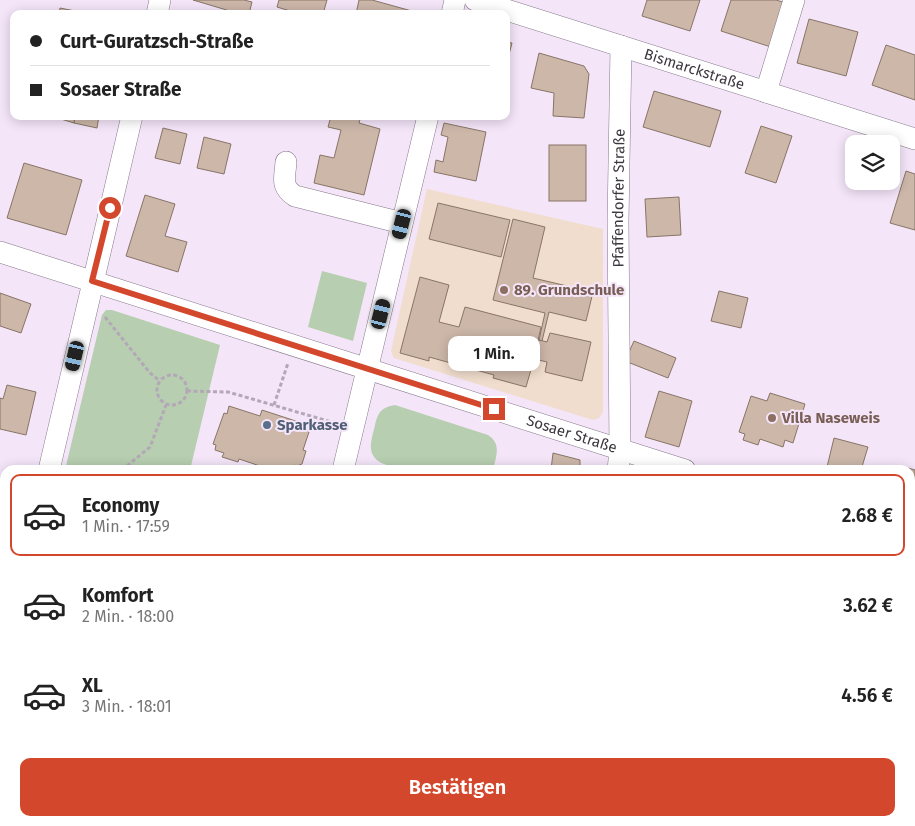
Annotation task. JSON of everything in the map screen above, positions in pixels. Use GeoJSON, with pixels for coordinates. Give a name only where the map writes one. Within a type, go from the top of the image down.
{"type":"FeatureCollection","features":[{"type":"Feature","properties":{"kind":"street","name":"Bismarckstraße"},"geometry":{"type":"LineString","coordinates":[[475,0],[507,10]]}},
{"type":"Feature","properties":{"kind":"street"},"geometry":{"type":"LineString","coordinates":[[766,92],[794,0]]}},
{"type":"Feature","properties":{"kind":"street","name":"Bismarckstraße"},"geometry":{"type":"LineString","coordinates":[[510,11],[915,139]]}},
{"type":"Feature","properties":{"kind":"street","name":"Pfaffendorfer Straße"},"geometry":{"type":"LineString","coordinates":[[619,460],[618,222],[621,46]]}},
{"type":"Feature","properties":{"kind":"street"},"geometry":{"type":"LineString","coordinates":[[50,465],[131,120]]}},
{"type":"Feature","properties":{"kind":"street"},"geometry":{"type":"LineString","coordinates":[[344,465],[427,120]]}},
{"type":"Feature","properties":{"kind":"street"},"geometry":{"type":"LineString","coordinates":[[286,162],[284,184],[288,191],[295,196],[402,224]]}},
{"type":"Feature","properties":{"kind":"street","name":"Sosaer Straße"},"geometry":{"type":"LineString","coordinates":[[0,252],[90,290],[293,346],[368,369],[619,460],[652,465]]}},
{"type":"Feature","properties":{"kind":"path"},"geometry":{"type":"LineString","coordinates":[[90,290],[111,323],[150,373],[160,381]]}},
{"type":"Feature","properties":{"kind":"path"},"geometry":{"type":"LineString","coordinates":[[274,405],[293,346]]}},
{"type":"Feature","properties":{"kind":"path"},"geometry":{"type":"LineString","coordinates":[[168,376],[177,376],[185,382],[187,391],[186,396],[180,403],[166,405],[157,395],[156,390],[160,381],[168,376]]}},
{"type":"Feature","properties":{"kind":"path"},"geometry":{"type":"LineString","coordinates":[[187,391],[228,392],[353,428]]}},
{"type":"Feature","properties":{"kind":"path"},"geometry":{"type":"LineString","coordinates":[[128,465],[150,447],[166,405]]}},
{"type":"Feature","properties":{"kind":"shaded area","name":"89. Grundschule"},"geometry":{"type":"Polygon","coordinates":[[[427,189],[603,229],[603,412],[599,418],[593,420],[394,358],[391,351],[427,189]]]}},
{"type":"Feature","properties":{"kind":"green space"},"geometry":{"type":"Polygon","coordinates":[[[322,271],[367,283],[353,341],[308,327],[322,271]]]}},
{"type":"Feature","properties":{"kind":"green space"},"geometry":{"type":"Polygon","coordinates":[[[106,310],[112,310],[220,345],[191,465],[66,465],[102,315],[106,310]]]}},
{"type":"Feature","properties":{"kind":"green space"},"geometry":{"type":"Polygon","coordinates":[[[395,405],[488,435],[497,447],[494,465],[383,464],[375,458],[371,446],[376,420],[379,413],[387,407],[395,405]]]}},
{"type":"Feature","properties":{"kind":"building"},"geometry":{"type":"Polygon","coordinates":[[[193,0],[244,0],[252,2],[250,10],[227,10],[193,0]]]}},
{"type":"Feature","properties":{"kind":"building"},"geometry":{"type":"Polygon","coordinates":[[[279,0],[327,0],[324,10],[287,10],[277,7],[279,0]]]}},
{"type":"Feature","properties":{"kind":"building"},"geometry":{"type":"Polygon","coordinates":[[[359,0],[372,0],[408,10],[357,10],[359,0]]]}},
{"type":"Feature","properties":{"kind":"building"},"geometry":{"type":"Polygon","coordinates":[[[647,0],[700,0],[690,31],[642,16],[647,0]]]}},
{"type":"Feature","properties":{"kind":"building"},"geometry":{"type":"Polygon","coordinates":[[[731,0],[776,0],[786,3],[771,47],[721,31],[731,0]]]}},
{"type":"Feature","properties":{"kind":"building"},"geometry":{"type":"Polygon","coordinates":[[[809,19],[858,32],[846,76],[797,63],[809,19]]]}},
{"type":"Feature","properties":{"kind":"building"},"geometry":{"type":"Polygon","coordinates":[[[886,45],[915,55],[915,100],[872,85],[886,45]]]}},
{"type":"Feature","properties":{"kind":"building"},"geometry":{"type":"Polygon","coordinates":[[[539,53],[584,66],[589,74],[584,118],[553,116],[554,93],[531,88],[539,53]]]}},
{"type":"Feature","properties":{"kind":"building"},"geometry":{"type":"Polygon","coordinates":[[[654,91],[721,111],[710,147],[643,127],[654,91]]]}},
{"type":"Feature","properties":{"kind":"building"},"geometry":{"type":"Polygon","coordinates":[[[74,120],[98,120],[97,128],[74,123],[74,120]]]}},
{"type":"Feature","properties":{"kind":"building"},"geometry":{"type":"Polygon","coordinates":[[[330,120],[360,120],[359,123],[380,129],[364,195],[314,183],[320,155],[334,158],[341,130],[328,127],[330,120]]]}},
{"type":"Feature","properties":{"kind":"building"},"geometry":{"type":"Polygon","coordinates":[[[444,123],[486,132],[476,181],[434,172],[436,160],[443,162],[448,137],[441,135],[444,123]]]}},
{"type":"Feature","properties":{"kind":"building"},"geometry":{"type":"Polygon","coordinates":[[[761,126],[792,136],[776,183],[745,173],[761,126]]]}},
{"type":"Feature","properties":{"kind":"building"},"geometry":{"type":"Polygon","coordinates":[[[163,128],[187,134],[180,164],[155,158],[163,128]]]}},
{"type":"Feature","properties":{"kind":"building"},"geometry":{"type":"Polygon","coordinates":[[[204,137],[231,144],[224,174],[197,168],[204,137]]]}},
{"type":"Feature","properties":{"kind":"building"},"geometry":{"type":"Polygon","coordinates":[[[549,145],[586,145],[586,201],[549,201],[549,145]]]}},
{"type":"Feature","properties":{"kind":"building"},"geometry":{"type":"Polygon","coordinates":[[[24,163],[82,180],[66,235],[7,218],[24,163]]]}},
{"type":"Feature","properties":{"kind":"building"},"geometry":{"type":"Polygon","coordinates":[[[906,171],[915,174],[915,230],[890,223],[906,171]]]}},
{"type":"Feature","properties":{"kind":"building"},"geometry":{"type":"Polygon","coordinates":[[[145,195],[175,204],[165,236],[187,242],[178,272],[126,256],[145,195]]]}},
{"type":"Feature","properties":{"kind":"building"},"geometry":{"type":"Polygon","coordinates":[[[679,197],[681,235],[647,237],[645,199],[679,197]]]}},
{"type":"Feature","properties":{"kind":"building"},"geometry":{"type":"Polygon","coordinates":[[[438,203],[510,220],[501,257],[429,239],[438,203]]]}},
{"type":"Feature","properties":{"kind":"building"},"geometry":{"type":"Polygon","coordinates":[[[513,219],[545,227],[533,278],[593,292],[586,321],[549,312],[542,341],[539,340],[545,313],[493,300],[513,219]]]}},
{"type":"Feature","properties":{"kind":"building"},"geometry":{"type":"Polygon","coordinates":[[[420,277],[449,285],[439,322],[459,327],[465,307],[541,327],[526,387],[493,378],[494,375],[429,357],[429,361],[400,353],[420,277]]]}},
{"type":"Feature","properties":{"kind":"building"},"geometry":{"type":"Polygon","coordinates":[[[719,291],[748,298],[741,328],[711,321],[719,291]]]}},
{"type":"Feature","properties":{"kind":"building"},"geometry":{"type":"Polygon","coordinates":[[[0,293],[31,304],[21,333],[0,326],[0,293]]]}},
{"type":"Feature","properties":{"kind":"building"},"geometry":{"type":"Polygon","coordinates":[[[550,333],[591,342],[582,381],[545,372],[547,362],[534,359],[539,340],[547,342],[550,333]]]}},
{"type":"Feature","properties":{"kind":"building"},"geometry":{"type":"Polygon","coordinates":[[[634,341],[676,358],[668,378],[625,361],[634,341]]]}},
{"type":"Feature","properties":{"kind":"building"},"geometry":{"type":"Polygon","coordinates":[[[7,385],[36,392],[26,435],[0,429],[0,398],[3,399],[7,385]]]}},
{"type":"Feature","properties":{"kind":"building"},"geometry":{"type":"Polygon","coordinates":[[[659,391],[692,401],[679,447],[645,437],[659,391]]]}},
{"type":"Feature","properties":{"kind":"building","name":"Villa Naseweis"},"geometry":{"type":"Polygon","coordinates":[[[770,393],[805,404],[793,443],[785,440],[783,447],[760,439],[758,445],[743,440],[745,434],[739,432],[751,396],[767,401],[770,393]]]}},
{"type":"Feature","properties":{"kind":"building"},"geometry":{"type":"Polygon","coordinates":[[[229,406],[260,416],[262,410],[311,426],[303,450],[306,451],[302,464],[257,465],[239,459],[238,462],[222,457],[224,453],[215,450],[216,445],[213,444],[224,413],[227,414],[229,406]]]}},
{"type":"Feature","properties":{"kind":"building"},"geometry":{"type":"Polygon","coordinates":[[[834,438],[868,447],[863,465],[827,465],[834,438]]]}},
{"type":"Feature","properties":{"kind":"building"},"geometry":{"type":"Polygon","coordinates":[[[553,453],[580,460],[580,465],[552,465],[553,453]]]}},
{"type":"Feature","properties":{"kind":"place","name":"89. Grundschule"},"geometry":{"type":"Point","coordinates":[504,290]}},
{"type":"Feature","properties":{"kind":"place","name":"Villa Naseweis"},"geometry":{"type":"Point","coordinates":[772,418]}},
{"type":"Feature","properties":{"kind":"place","name":"Sparkasse"},"geometry":{"type":"Point","coordinates":[267,425]}},
{"type":"Feature","properties":{"kind":"route"},"geometry":{"type":"LineString","coordinates":[[110,208],[92,281],[494,409]]}}]}
